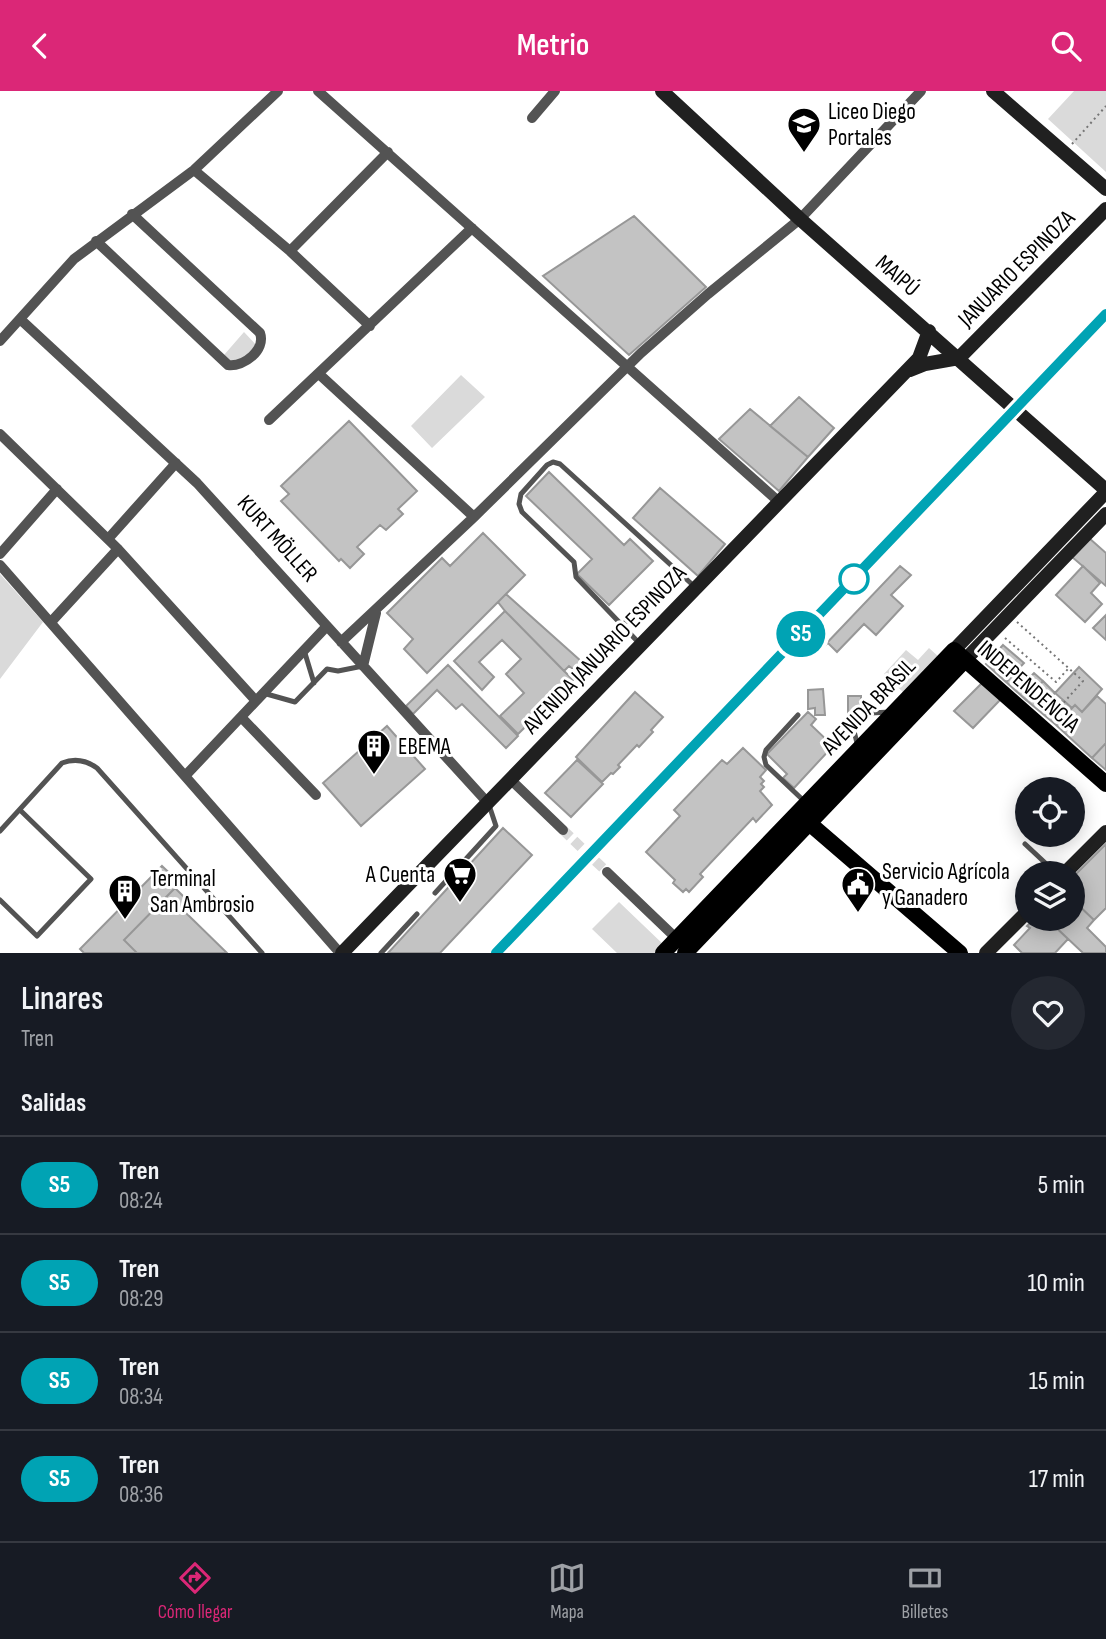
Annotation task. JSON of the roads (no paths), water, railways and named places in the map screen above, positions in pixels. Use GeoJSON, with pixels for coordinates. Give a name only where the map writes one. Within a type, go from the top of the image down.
{"type":"FeatureCollection","features":[{"type":"Feature","properties":{"kind":"main road","name":"MAIPÚ"},"geometry":{"type":"LineString","coordinates":[[663,91],[800,219],[1106,491]]}},
{"type":"Feature","properties":{"kind":"main road"},"geometry":{"type":"LineString","coordinates":[[993,91],[1106,189]]}},
{"type":"Feature","properties":{"kind":"main road","name":"JANUARIO ESPINOZA"},"geometry":{"type":"LineString","coordinates":[[959,358],[1106,209]]}},
{"type":"Feature","properties":{"kind":"main road","name":"AVENIDA JANUARIO ESPINOZA"},"geometry":{"type":"LineString","coordinates":[[341,953],[900,377],[921,354],[929,331]]}},
{"type":"Feature","properties":{"kind":"main road","name":"AVENIDA JANUARIO ESPINOZA"},"geometry":{"type":"LineString","coordinates":[[900,377],[925,364],[959,358]]}},
{"type":"Feature","properties":{"kind":"main road","name":"AVENIDA BRASIL"},"geometry":{"type":"LineString","coordinates":[[663,953],[681,946],[809,823],[1106,491]]}},
{"type":"Feature","properties":{"kind":"main road","name":"AVENIDA BRASIL"},"geometry":{"type":"LineString","coordinates":[[681,946],[808,802],[896,710],[1009,615],[1106,514]]}},
{"type":"Feature","properties":{"kind":"main road","name":"INDEPENDENCIA"},"geometry":{"type":"LineString","coordinates":[[959,655],[1106,784]]}},
{"type":"Feature","properties":{"kind":"main road"},"geometry":{"type":"LineString","coordinates":[[808,802],[806,813],[809,823],[960,953]]}},
{"type":"Feature","properties":{"kind":"main road"},"geometry":{"type":"LineString","coordinates":[[1077,861],[1106,832]]}},
{"type":"Feature","properties":{"kind":"main road"},"geometry":{"type":"LineString","coordinates":[[986,953],[1015,924]]}},
{"type":"Feature","properties":{"kind":"street"},"geometry":{"type":"LineString","coordinates":[[0,341],[64,269],[96,241],[194,170],[278,91]]}},
{"type":"Feature","properties":{"kind":"street"},"geometry":{"type":"LineString","coordinates":[[319,91],[778,501]]}},
{"type":"Feature","properties":{"kind":"street"},"geometry":{"type":"LineString","coordinates":[[532,118],[555,91]]}},
{"type":"Feature","properties":{"kind":"street"},"geometry":{"type":"LineString","coordinates":[[341,642],[474,517],[626,366],[800,219],[921,91]]}},
{"type":"Feature","properties":{"kind":"street"},"geometry":{"type":"LineString","coordinates":[[290,251],[388,152]]}},
{"type":"Feature","properties":{"kind":"street"},"geometry":{"type":"LineString","coordinates":[[194,170],[290,251],[370,325]]}},
{"type":"Feature","properties":{"kind":"street"},"geometry":{"type":"LineString","coordinates":[[96,241],[228,365],[244,364],[260,347],[260,333],[132,214]]}},
{"type":"Feature","properties":{"kind":"street"},"geometry":{"type":"LineString","coordinates":[[269,420],[472,228]]}},
{"type":"Feature","properties":{"kind":"street","name":"KURT MÖLLER"},"geometry":{"type":"LineString","coordinates":[[20,319],[176,463],[218,506],[488,802]]}},
{"type":"Feature","properties":{"kind":"street"},"geometry":{"type":"LineString","coordinates":[[319,374],[474,517]]}},
{"type":"Feature","properties":{"kind":"street"},"geometry":{"type":"LineString","coordinates":[[0,434],[118,549],[259,697]]}},
{"type":"Feature","properties":{"kind":"street"},"geometry":{"type":"LineString","coordinates":[[108,539],[176,463]]}},
{"type":"Feature","properties":{"kind":"street"},"geometry":{"type":"LineString","coordinates":[[0,554],[57,489]]}},
{"type":"Feature","properties":{"kind":"street"},"geometry":{"type":"LineString","coordinates":[[51,622],[118,549]]}},
{"type":"Feature","properties":{"kind":"street"},"geometry":{"type":"LineString","coordinates":[[0,565],[341,953]]}},
{"type":"Feature","properties":{"kind":"street"},"geometry":{"type":"LineString","coordinates":[[363,666],[372,622],[379,607]]}},
{"type":"Feature","properties":{"kind":"street"},"geometry":{"type":"LineString","coordinates":[[186,775],[327,626]]}},
{"type":"Feature","properties":{"kind":"street"},"geometry":{"type":"LineString","coordinates":[[241,717],[316,795]]}},
{"type":"Feature","properties":{"kind":"street"},"geometry":{"type":"LineString","coordinates":[[510,779],[563,830]]}},
{"type":"Feature","properties":{"kind":"street"},"geometry":{"type":"LineString","coordinates":[[607,872],[681,946]]}},
{"type":"Feature","properties":{"kind":"lane"},"geometry":{"type":"LineString","coordinates":[[640,644],[576,577],[574,562],[520,508],[521,494],[547,465],[560,464],[695,587]]}},
{"type":"Feature","properties":{"kind":"lane"},"geometry":{"type":"LineString","coordinates":[[623,625],[676,568]]}},
{"type":"Feature","properties":{"kind":"lane"},"geometry":{"type":"LineString","coordinates":[[304,650],[314,683]]}},
{"type":"Feature","properties":{"kind":"lane"},"geometry":{"type":"LineString","coordinates":[[259,697],[295,702],[327,669],[338,671],[363,666]]}},
{"type":"Feature","properties":{"kind":"lane"},"geometry":{"type":"LineString","coordinates":[[798,715],[766,750],[764,757],[766,765],[808,802]]}},
{"type":"Feature","properties":{"kind":"lane"},"geometry":{"type":"LineString","coordinates":[[0,831],[62,763],[75,760],[93,765],[262,953]]}},
{"type":"Feature","properties":{"kind":"lane"},"geometry":{"type":"LineString","coordinates":[[435,893],[496,826],[488,802]]}},
{"type":"Feature","properties":{"kind":"lane"},"geometry":{"type":"LineString","coordinates":[[0,900],[37,936],[92,879],[20,810]]}},
{"type":"Feature","properties":{"kind":"lane"},"geometry":{"type":"LineString","coordinates":[[1028,847],[1043,861]]}},
{"type":"Feature","properties":{"kind":"lane"},"geometry":{"type":"LineString","coordinates":[[381,953],[417,914]]}},
{"type":"Feature","properties":{"kind":"tunnel"},"geometry":{"type":"LineString","coordinates":[[563,830],[607,872]]}},
{"type":"Feature","properties":{"kind":"railway"},"geometry":{"type":"LineString","coordinates":[[497,953],[1106,314]]}},
{"type":"Feature","properties":{"kind":"train","name":"S5"},"geometry":{"type":"LineString","coordinates":[[496,953],[1106,314]]}},
{"type":"Feature","properties":{"kind":"place","name":"Liceo Diego Portales"},"geometry":{"type":"Point","coordinates":[804,154]}},
{"type":"Feature","properties":{"kind":"place","name":"EBEMA"},"geometry":{"type":"Point","coordinates":[374,776]}},
{"type":"Feature","properties":{"kind":"place","name":"A Cuenta"},"geometry":{"type":"Point","coordinates":[460,904]}},
{"type":"Feature","properties":{"kind":"place","name":"Servicio Agrícola y Ganadero"},"geometry":{"type":"Point","coordinates":[858,914]}},
{"type":"Feature","properties":{"kind":"place","name":"Terminal San Ambrosio"},"geometry":{"type":"Point","coordinates":[125,921]}}]}
